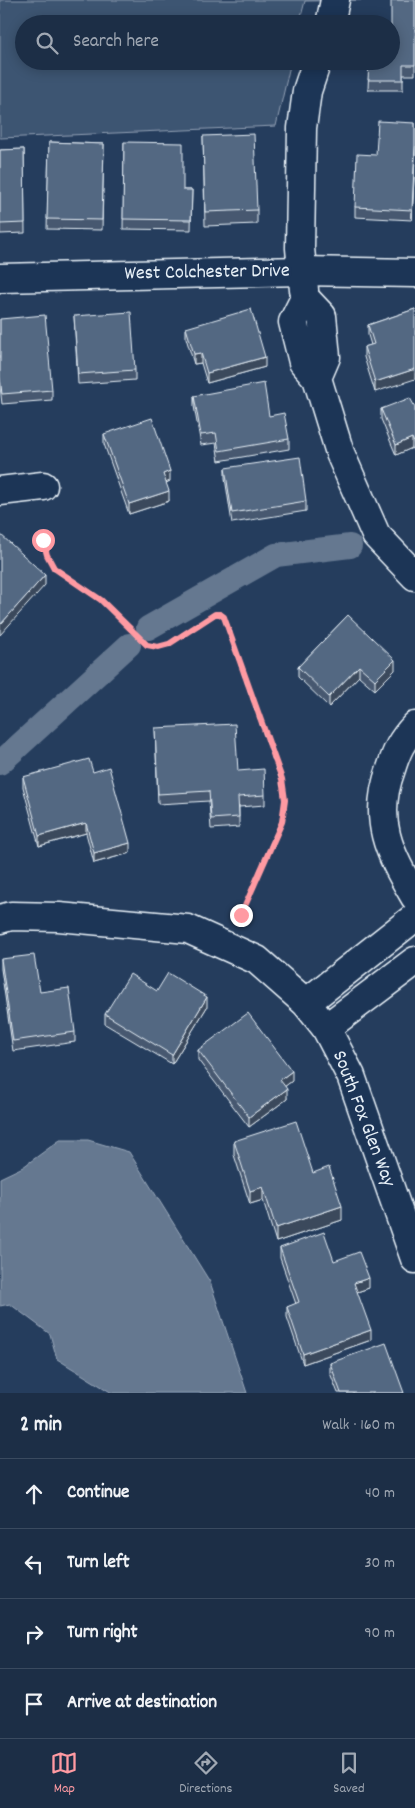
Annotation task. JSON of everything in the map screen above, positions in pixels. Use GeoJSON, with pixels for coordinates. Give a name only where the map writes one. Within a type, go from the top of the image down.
{"type":"FeatureCollection","features":[{"type":"Feature","properties":{"kind":"street"},"geometry":{"type":"LineString","coordinates":[[332,15],[335,0]]}},
{"type":"Feature","properties":{"kind":"street"},"geometry":{"type":"LineString","coordinates":[[314,70],[307,90],[302,128],[301,271],[305,298],[322,316],[326,358],[317,378],[340,453],[376,535],[415,576]]}},
{"type":"Feature","properties":{"kind":"street","name":"West Colchester Drive"},"geometry":{"type":"LineString","coordinates":[[0,278],[301,271],[415,273]]}},
{"type":"Feature","properties":{"kind":"street"},"geometry":{"type":"LineString","coordinates":[[0,491],[43,486]]}},
{"type":"Feature","properties":{"kind":"street"},"geometry":{"type":"LineString","coordinates":[[415,726],[400,742],[387,780],[381,812],[388,842],[400,871],[415,897]]}},
{"type":"Feature","properties":{"kind":"street"},"geometry":{"type":"LineString","coordinates":[[0,918],[11,916],[59,917],[188,929],[257,960],[306,1003],[326,1028]]}},
{"type":"Feature","properties":{"kind":"street"},"geometry":{"type":"LineString","coordinates":[[306,1003],[415,917]]}},
{"type":"Feature","properties":{"kind":"street","name":"South Fox Glen Way"},"geometry":{"type":"LineString","coordinates":[[415,960],[326,1028],[351,1076],[415,1259]]}},
{"type":"Feature","properties":{"kind":"path"},"geometry":{"type":"LineString","coordinates":[[43,540],[47,555],[54,568],[101,600],[147,645],[158,647],[169,644],[215,614],[220,614],[224,617],[282,779],[285,800],[282,822],[241,915]]}},
{"type":"Feature","properties":{"kind":"shaded area"},"geometry":{"type":"Polygon","coordinates":[[[0,0],[361,0],[305,1],[301,15],[15,15],[15,70],[289,70],[276,126],[0,138],[0,0]]]}},
{"type":"Feature","properties":{"kind":"shaded area"},"geometry":{"type":"Polygon","coordinates":[[[60,1140],[88,1140],[129,1152],[210,1282],[247,1393],[112,1393],[57,1359],[50,1334],[10,1304],[0,1306],[0,1178],[23,1167],[60,1140]]]}},
{"type":"Feature","properties":{"kind":"building"},"geometry":{"type":"Polygon","coordinates":[[[391,0],[415,0],[415,65],[403,65],[403,80],[368,80],[369,70],[400,70],[400,15],[391,15],[391,0]]]}},
{"type":"Feature","properties":{"kind":"building"},"geometry":{"type":"Polygon","coordinates":[[[378,121],[415,123],[412,210],[355,207],[357,154],[376,155],[378,121]]]}},
{"type":"Feature","properties":{"kind":"building"},"geometry":{"type":"Polygon","coordinates":[[[254,134],[257,210],[205,212],[203,136],[254,134]]]}},
{"type":"Feature","properties":{"kind":"building"},"geometry":{"type":"Polygon","coordinates":[[[49,142],[104,144],[102,220],[47,219],[49,142]]]}},
{"type":"Feature","properties":{"kind":"building"},"geometry":{"type":"Polygon","coordinates":[[[124,142],[183,143],[183,190],[192,190],[191,220],[123,219],[124,142]]]}},
{"type":"Feature","properties":{"kind":"building"},"geometry":{"type":"Polygon","coordinates":[[[24,149],[25,223],[0,224],[0,150],[24,149]]]}},
{"type":"Feature","properties":{"kind":"building"},"geometry":{"type":"Polygon","coordinates":[[[251,309],[265,357],[207,373],[201,353],[194,354],[186,328],[251,309]]]}},
{"type":"Feature","properties":{"kind":"building"},"geometry":{"type":"Polygon","coordinates":[[[415,309],[415,369],[375,382],[364,347],[374,344],[368,325],[415,309]]]}},
{"type":"Feature","properties":{"kind":"building"},"geometry":{"type":"Polygon","coordinates":[[[131,312],[135,370],[78,374],[74,316],[131,312]]]}},
{"type":"Feature","properties":{"kind":"building"},"geometry":{"type":"Polygon","coordinates":[[[45,315],[52,390],[2,394],[0,377],[0,319],[45,315]]]}},
{"type":"Feature","properties":{"kind":"building"},"geometry":{"type":"Polygon","coordinates":[[[264,383],[269,416],[284,413],[289,439],[219,451],[216,433],[201,435],[194,396],[264,383]]]}},
{"type":"Feature","properties":{"kind":"building"},"geometry":{"type":"Polygon","coordinates":[[[410,398],[415,407],[415,445],[412,438],[396,445],[381,409],[410,398]]]}},
{"type":"Feature","properties":{"kind":"building"},"geometry":{"type":"Polygon","coordinates":[[[152,418],[170,471],[163,474],[169,491],[129,504],[104,434],[152,418]]]}},
{"type":"Feature","properties":{"kind":"building"},"geometry":{"type":"Polygon","coordinates":[[[300,457],[306,501],[232,513],[225,468],[300,457]]]}},
{"type":"Feature","properties":{"kind":"building"},"geometry":{"type":"Polygon","coordinates":[[[0,534],[45,575],[0,625],[0,534]]]}},
{"type":"Feature","properties":{"kind":"building"},"geometry":{"type":"Polygon","coordinates":[[[348,615],[395,660],[375,680],[359,666],[329,697],[298,667],[348,615]]]}},
{"type":"Feature","properties":{"kind":"building"},"geometry":{"type":"Polygon","coordinates":[[[235,724],[238,771],[264,769],[265,795],[238,797],[239,817],[211,819],[209,791],[158,794],[155,728],[235,724]]]}},
{"type":"Feature","properties":{"kind":"building"},"geometry":{"type":"Polygon","coordinates":[[[89,759],[93,772],[109,767],[130,843],[94,853],[86,823],[39,836],[23,777],[89,759]]]}},
{"type":"Feature","properties":{"kind":"building"},"geometry":{"type":"Polygon","coordinates":[[[34,955],[40,992],[69,988],[75,1032],[13,1041],[1,959],[34,955]]]}},
{"type":"Feature","properties":{"kind":"building"},"geometry":{"type":"Polygon","coordinates":[[[168,973],[207,997],[172,1055],[105,1014],[130,974],[157,991],[168,973]]]}},
{"type":"Feature","properties":{"kind":"building"},"geometry":{"type":"Polygon","coordinates":[[[248,1013],[292,1071],[280,1080],[287,1089],[249,1117],[198,1050],[248,1013]]]}},
{"type":"Feature","properties":{"kind":"building"},"geometry":{"type":"Polygon","coordinates":[[[296,1121],[313,1173],[329,1167],[342,1206],[276,1228],[263,1187],[250,1191],[234,1141],[296,1121]]]}},
{"type":"Feature","properties":{"kind":"building"},"geometry":{"type":"Polygon","coordinates":[[[324,1232],[334,1261],[359,1252],[369,1278],[354,1283],[371,1330],[303,1354],[287,1307],[299,1302],[280,1248],[324,1232]]]}},
{"type":"Feature","properties":{"kind":"building"},"geometry":{"type":"Polygon","coordinates":[[[386,1343],[404,1393],[341,1393],[330,1363],[386,1343]]]}},
{"type":"Feature","properties":{"kind":"waterway"},"geometry":{"type":"LineString","coordinates":[[148,628],[276,555],[350,546]]}},
{"type":"Feature","properties":{"kind":"waterway"},"geometry":{"type":"LineString","coordinates":[[0,763],[129,645]]}},
{"type":"Feature","properties":{"kind":"route"},"geometry":{"type":"LineString","coordinates":[[43,540],[47,555],[54,568],[101,600],[147,645],[158,647],[169,644],[215,614],[220,614],[224,617],[282,779],[285,800],[282,822],[241,915]]}}]}
